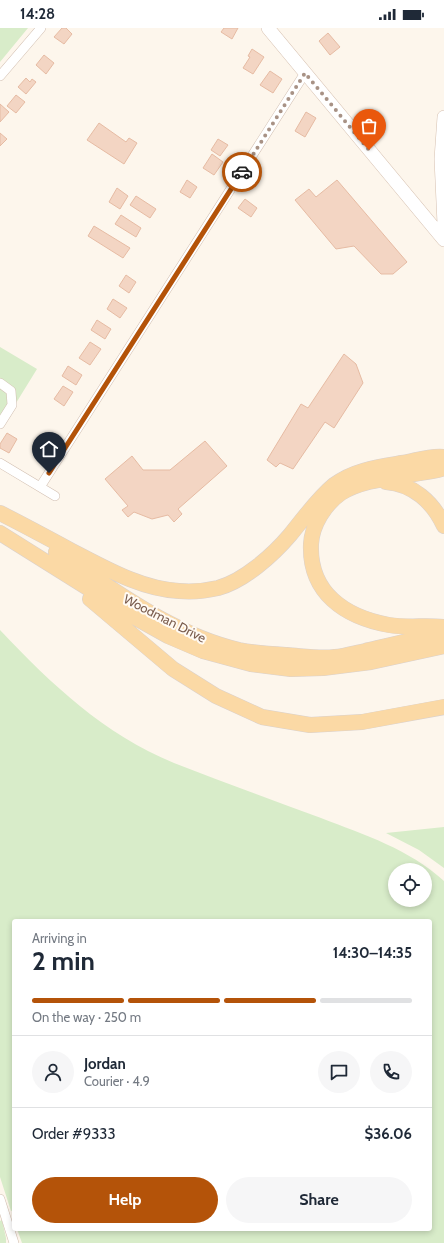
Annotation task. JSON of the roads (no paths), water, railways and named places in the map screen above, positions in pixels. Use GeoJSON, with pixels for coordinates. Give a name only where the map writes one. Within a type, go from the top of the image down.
{"type":"FeatureCollection","features":[{"type":"Feature","properties":{"kind":"main road"},"geometry":{"type":"LineString","coordinates":[[0,513],[107,569],[139,583],[178,591],[198,591],[219,588],[238,579],[254,568],[288,536],[325,493],[346,478],[358,472],[377,467],[444,456]]}},
{"type":"Feature","properties":{"kind":"main road"},"geometry":{"type":"LineString","coordinates":[[444,468],[369,482],[355,486],[340,494],[330,502],[321,514],[315,526],[311,540],[311,555],[314,570],[320,585],[331,599],[342,608],[372,621],[390,625],[444,627]]}},
{"type":"Feature","properties":{"kind":"main road"},"geometry":{"type":"LineString","coordinates":[[369,482],[391,482],[415,491],[434,509],[444,526]]}},
{"type":"Feature","properties":{"kind":"main road","name":"Woodman Drive"},"geometry":{"type":"LineString","coordinates":[[0,519],[157,616],[194,635],[239,650],[310,657],[335,657],[444,632]]}},
{"type":"Feature","properties":{"kind":"main road","name":"Woodman Drive"},"geometry":{"type":"LineString","coordinates":[[0,533],[134,617],[168,636],[203,651],[250,664],[291,669],[323,668],[371,662],[444,646]]}},
{"type":"Feature","properties":{"kind":"main road"},"geometry":{"type":"LineString","coordinates":[[28,550],[127,629],[173,669],[216,696],[262,717],[310,725],[355,723],[444,707]]}},
{"type":"Feature","properties":{"kind":"street"},"geometry":{"type":"LineString","coordinates":[[0,76],[41,28]]}},
{"type":"Feature","properties":{"kind":"street"},"geometry":{"type":"LineString","coordinates":[[268,28],[444,240]]}},
{"type":"Feature","properties":{"kind":"street"},"geometry":{"type":"LineString","coordinates":[[40,487],[305,73]]}},
{"type":"Feature","properties":{"kind":"street"},"geometry":{"type":"LineString","coordinates":[[444,117],[442,159],[444,224]]}},
{"type":"Feature","properties":{"kind":"street"},"geometry":{"type":"LineString","coordinates":[[0,383],[11,391],[12,405],[0,424]]}},
{"type":"Feature","properties":{"kind":"street"},"geometry":{"type":"LineString","coordinates":[[0,463],[55,496]]}},
{"type":"Feature","properties":{"kind":"street"},"geometry":{"type":"LineString","coordinates":[[0,1199],[14,1243]]}}]}
